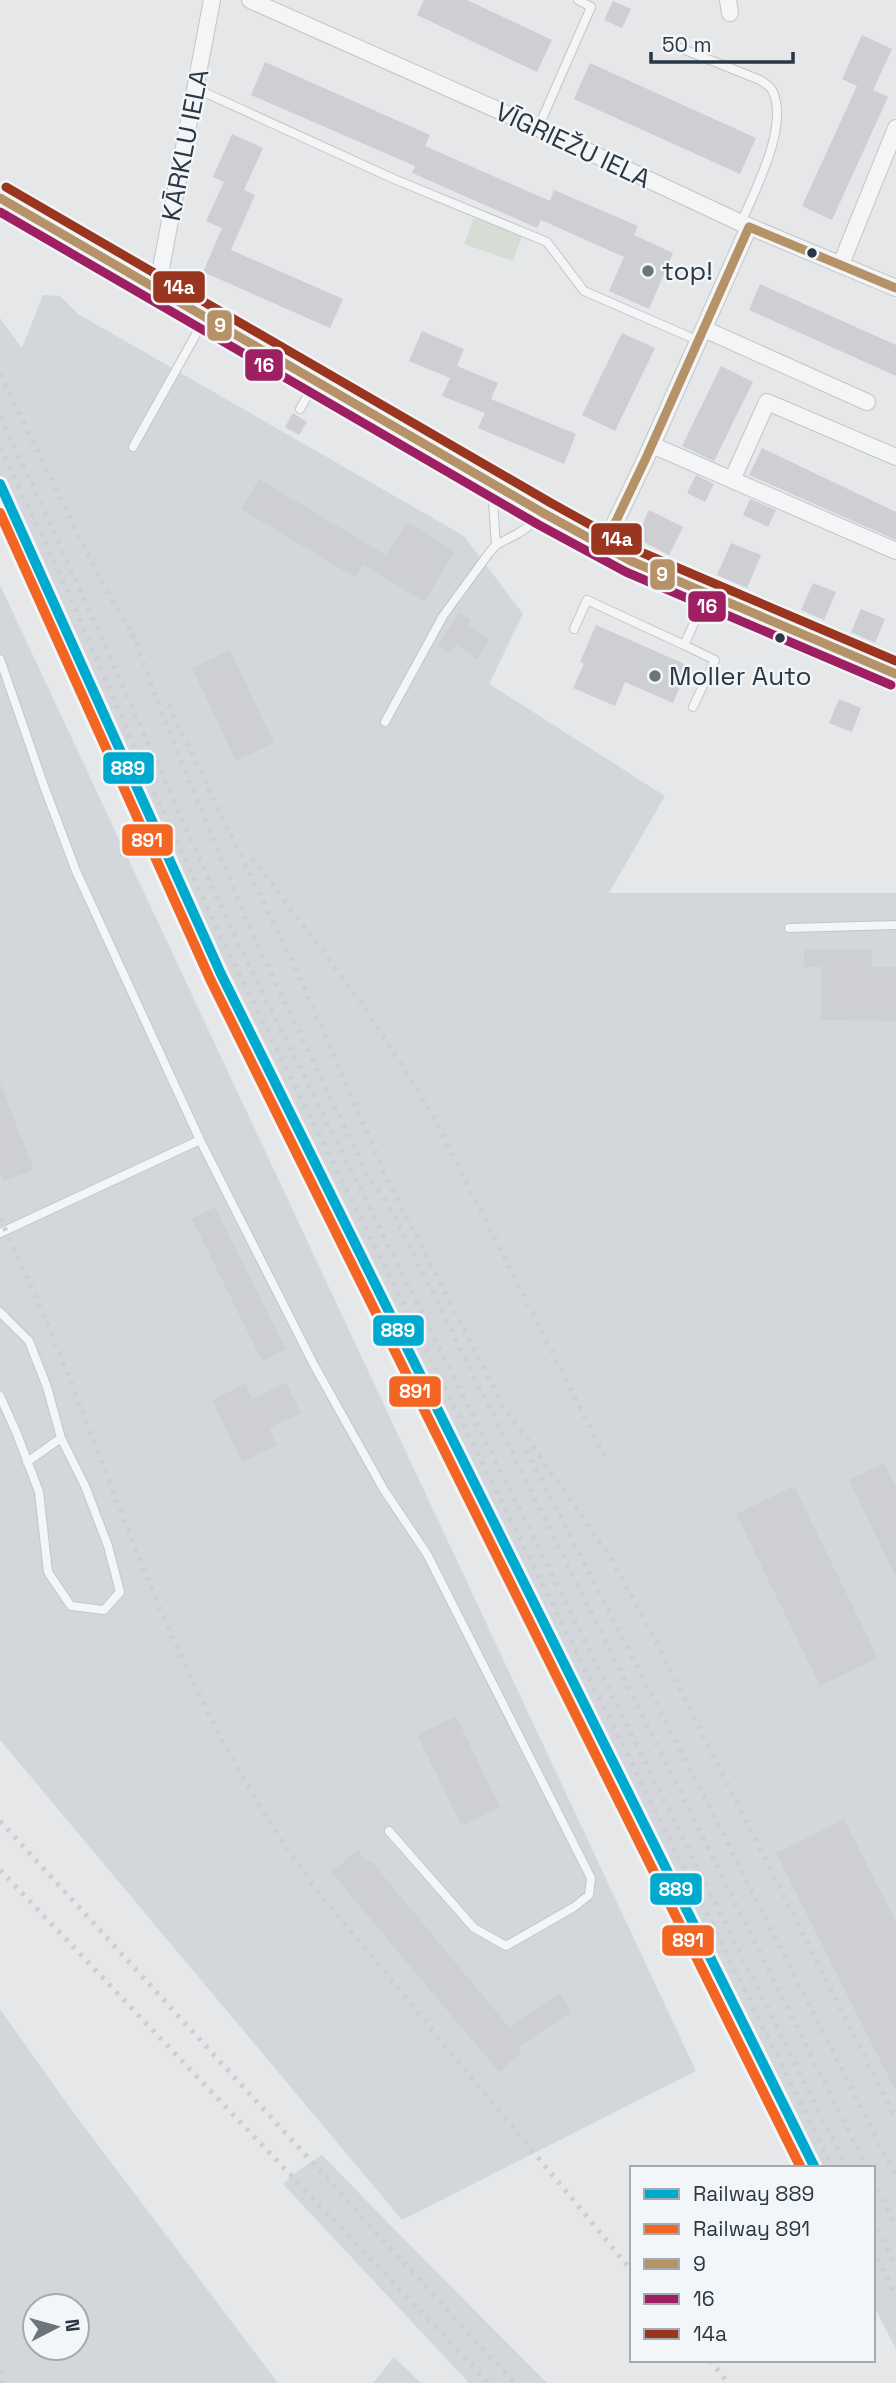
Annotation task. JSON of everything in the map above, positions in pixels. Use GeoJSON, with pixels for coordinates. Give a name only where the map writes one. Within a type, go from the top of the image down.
{"type":"FeatureCollection","features":[{"type":"Feature","properties":{"kind":"main road"},"geometry":{"type":"LineString","coordinates":[[0,198],[545,514],[631,561],[896,674]]}},
{"type":"Feature","properties":{"kind":"street","name":"KĀRKLU IELA"},"geometry":{"type":"LineString","coordinates":[[157,289],[212,0]]}},
{"type":"Feature","properties":{"kind":"street","name":"VĪGRIEŽU IELA"},"geometry":{"type":"LineString","coordinates":[[250,0],[538,128],[745,225],[896,288]]}},
{"type":"Feature","properties":{"kind":"street"},"geometry":{"type":"LineString","coordinates":[[841,264],[896,128]]}},
{"type":"Feature","properties":{"kind":"street"},"geometry":{"type":"LineString","coordinates":[[604,546],[702,335],[745,225]]}},
{"type":"Feature","properties":{"kind":"street"},"geometry":{"type":"LineString","coordinates":[[702,335],[867,402]]}},
{"type":"Feature","properties":{"kind":"street"},"geometry":{"type":"LineString","coordinates":[[732,480],[767,402],[896,457]]}},
{"type":"Feature","properties":{"kind":"street"},"geometry":{"type":"LineString","coordinates":[[652,445],[896,551]]}},
{"type":"Feature","properties":{"kind":"lane"},"geometry":{"type":"LineString","coordinates":[[538,128],[592,7],[578,0]]}},
{"type":"Feature","properties":{"kind":"lane"},"geometry":{"type":"LineString","coordinates":[[675,46],[760,80],[771,88],[777,108],[775,131],[745,225]]}},
{"type":"Feature","properties":{"kind":"lane"},"geometry":{"type":"LineString","coordinates":[[197,89],[394,179],[547,242],[584,291],[702,335]]}},
{"type":"Feature","properties":{"kind":"lane"},"geometry":{"type":"LineString","coordinates":[[133,447],[206,317]]}},
{"type":"Feature","properties":{"kind":"lane"},"geometry":{"type":"LineString","coordinates":[[300,409],[316,380]]}},
{"type":"Feature","properties":{"kind":"lane"},"geometry":{"type":"LineString","coordinates":[[491,482],[496,545]]}},
{"type":"Feature","properties":{"kind":"lane"},"geometry":{"type":"LineString","coordinates":[[384,722],[443,617],[496,545],[519,533],[545,514]]}},
{"type":"Feature","properties":{"kind":"lane"},"geometry":{"type":"LineString","coordinates":[[684,645],[707,594]]}},
{"type":"Feature","properties":{"kind":"lane"},"geometry":{"type":"LineString","coordinates":[[573,629],[587,600],[715,660],[693,707]]}},
{"type":"Feature","properties":{"kind":"lane"},"geometry":{"type":"LineString","coordinates":[[0,659],[76,871],[200,1140],[314,1365],[384,1490],[427,1554],[591,1878],[589,1895],[574,1907],[506,1946],[474,1928],[389,1830]]}},
{"type":"Feature","properties":{"kind":"lane"},"geometry":{"type":"LineString","coordinates":[[789,928],[896,925]]}},
{"type":"Feature","properties":{"kind":"lane"},"geometry":{"type":"LineString","coordinates":[[0,1233],[200,1140]]}},
{"type":"Feature","properties":{"kind":"lane"},"geometry":{"type":"LineString","coordinates":[[0,1312],[29,1340],[47,1387],[61,1438],[85,1486],[108,1546],[120,1592],[104,1610],[71,1606],[48,1572],[39,1492],[0,1396]]}},
{"type":"Feature","properties":{"kind":"lane"},"geometry":{"type":"LineString","coordinates":[[27,1462],[61,1438]]}},
{"type":"Feature","properties":{"kind":"shaded area"},"geometry":{"type":"Polygon","coordinates":[[[474,218],[522,236],[513,261],[464,244],[474,218]]]}},
{"type":"Feature","properties":{"kind":"shaded area"},"geometry":{"type":"Polygon","coordinates":[[[43,295],[60,296],[78,314],[464,536],[523,614],[489,684],[665,796],[609,893],[896,893],[896,2349],[875,2308],[875,2166],[804,2166],[209,973],[107,751],[34,574],[0,502],[0,318],[22,348],[43,295]]]}},
{"type":"Feature","properties":{"kind":"shaded area"},"geometry":{"type":"Polygon","coordinates":[[[0,585],[696,2071],[402,2220],[0,1740],[0,585]]]}},
{"type":"Feature","properties":{"kind":"shaded area"},"geometry":{"type":"Polygon","coordinates":[[[0,2009],[73,2112],[278,2383],[0,2383],[0,2009]]]}},
{"type":"Feature","properties":{"kind":"shaded area"},"geometry":{"type":"Polygon","coordinates":[[[322,2155],[547,2383],[469,2383],[283,2184],[322,2155]]]}},
{"type":"Feature","properties":{"kind":"shaded area"},"geometry":{"type":"Polygon","coordinates":[[[394,2357],[421,2383],[373,2383],[394,2357]]]}},
{"type":"Feature","properties":{"kind":"building"},"geometry":{"type":"Polygon","coordinates":[[[424,0],[467,0],[552,40],[537,72],[417,15],[424,0]]]}},
{"type":"Feature","properties":{"kind":"building"},"geometry":{"type":"Polygon","coordinates":[[[613,1],[631,9],[622,28],[604,20],[613,1]]]}},
{"type":"Feature","properties":{"kind":"building"},"geometry":{"type":"Polygon","coordinates":[[[862,35],[892,49],[873,90],[888,97],[832,220],[802,206],[857,86],[842,79],[862,35]]]}},
{"type":"Feature","properties":{"kind":"building"},"geometry":{"type":"Polygon","coordinates":[[[265,62],[430,135],[425,146],[550,201],[554,190],[638,226],[634,235],[673,253],[649,309],[609,291],[624,257],[541,220],[537,228],[412,173],[415,166],[251,95],[265,62]]]}},
{"type":"Feature","properties":{"kind":"building"},"geometry":{"type":"Polygon","coordinates":[[[590,63],[756,138],[740,174],[574,99],[590,63]]]}},
{"type":"Feature","properties":{"kind":"building"},"geometry":{"type":"Polygon","coordinates":[[[232,134],[263,148],[244,190],[255,195],[231,250],[343,299],[330,328],[203,272],[222,228],[206,221],[224,182],[213,177],[232,134]]]}},
{"type":"Feature","properties":{"kind":"building"},"geometry":{"type":"Polygon","coordinates":[[[760,284],[896,345],[896,376],[749,310],[760,284]]]}},
{"type":"Feature","properties":{"kind":"building"},"geometry":{"type":"Polygon","coordinates":[[[422,331],[464,349],[457,366],[498,383],[491,399],[576,434],[564,464],[478,428],[485,413],[442,396],[450,378],[409,361],[422,331]]]}},
{"type":"Feature","properties":{"kind":"building"},"geometry":{"type":"Polygon","coordinates":[[[622,333],[655,348],[615,431],[582,415],[622,333]]]}},
{"type":"Feature","properties":{"kind":"building"},"geometry":{"type":"Polygon","coordinates":[[[721,366],[753,382],[714,461],[682,446],[721,366]]]}},
{"type":"Feature","properties":{"kind":"building"},"geometry":{"type":"Polygon","coordinates":[[[293,413],[307,422],[299,435],[285,427],[293,413]]]}},
{"type":"Feature","properties":{"kind":"building"},"geometry":{"type":"Polygon","coordinates":[[[762,448],[896,512],[896,540],[749,475],[762,448]]]}},
{"type":"Feature","properties":{"kind":"building"},"geometry":{"type":"Polygon","coordinates":[[[696,475],[714,484],[705,502],[687,493],[696,475]]]}},
{"type":"Feature","properties":{"kind":"building"},"geometry":{"type":"Polygon","coordinates":[[[259,479],[386,555],[407,522],[455,552],[424,602],[364,565],[356,578],[241,509],[259,479]]]}},
{"type":"Feature","properties":{"kind":"building"},"geometry":{"type":"Polygon","coordinates":[[[750,499],[776,510],[768,527],[743,515],[750,499]]]}},
{"type":"Feature","properties":{"kind":"building"},"geometry":{"type":"Polygon","coordinates":[[[649,510],[683,527],[669,555],[636,538],[649,510]]]}},
{"type":"Feature","properties":{"kind":"building"},"geometry":{"type":"Polygon","coordinates":[[[731,543],[761,555],[747,588],[717,575],[731,543]]]}},
{"type":"Feature","properties":{"kind":"building"},"geometry":{"type":"Polygon","coordinates":[[[813,583],[836,592],[824,620],[801,610],[813,583]]]}},
{"type":"Feature","properties":{"kind":"building"},"geometry":{"type":"Polygon","coordinates":[[[861,609],[885,619],[875,643],[851,632],[861,609]]]}},
{"type":"Feature","properties":{"kind":"building"},"geometry":{"type":"Polygon","coordinates":[[[459,612],[471,620],[468,625],[490,639],[477,659],[456,645],[450,654],[437,646],[459,612]]]}},
{"type":"Feature","properties":{"kind":"building"},"geometry":{"type":"Polygon","coordinates":[[[596,625],[689,666],[673,703],[625,682],[615,706],[573,688],[584,664],[580,662],[596,625]]]}},
{"type":"Feature","properties":{"kind":"building"},"geometry":{"type":"Polygon","coordinates":[[[230,650],[274,743],[236,761],[192,668],[230,650]]]}},
{"type":"Feature","properties":{"kind":"building"},"geometry":{"type":"Polygon","coordinates":[[[839,699],[861,708],[852,732],[829,723],[839,699]]]}},
{"type":"Feature","properties":{"kind":"building"},"geometry":{"type":"Polygon","coordinates":[[[804,950],[872,950],[872,967],[896,967],[896,1021],[821,1020],[821,967],[804,967],[804,950]]]}},
{"type":"Feature","properties":{"kind":"building"},"geometry":{"type":"Polygon","coordinates":[[[0,1083],[34,1170],[3,1181],[0,1172],[0,1083]]]}},
{"type":"Feature","properties":{"kind":"building"},"geometry":{"type":"Polygon","coordinates":[[[215,1207],[286,1349],[262,1361],[192,1219],[215,1207]]]}},
{"type":"Feature","properties":{"kind":"building"},"geometry":{"type":"Polygon","coordinates":[[[286,1382],[301,1413],[269,1428],[277,1445],[242,1462],[212,1400],[245,1384],[252,1399],[286,1382]]]}},
{"type":"Feature","properties":{"kind":"building"},"geometry":{"type":"Polygon","coordinates":[[[884,1463],[896,1487],[896,1577],[849,1480],[884,1463]]]}},
{"type":"Feature","properties":{"kind":"building"},"geometry":{"type":"Polygon","coordinates":[[[794,1486],[878,1658],[820,1686],[736,1514],[794,1486]]]}},
{"type":"Feature","properties":{"kind":"building"},"geometry":{"type":"Polygon","coordinates":[[[456,1716],[500,1807],[462,1826],[417,1735],[456,1716]]]}},
{"type":"Feature","properties":{"kind":"building"},"geometry":{"type":"Polygon","coordinates":[[[844,1819],[896,1922],[896,2092],[776,1853],[844,1819]]]}},
{"type":"Feature","properties":{"kind":"building"},"geometry":{"type":"Polygon","coordinates":[[[358,1850],[368,1863],[371,1861],[509,2027],[560,1994],[571,2012],[518,2047],[522,2052],[499,2072],[331,1872],[358,1850]]]}},
{"type":"Feature","properties":{"kind":"railway"},"geometry":{"type":"LineString","coordinates":[[0,374],[103,585],[137,642]]}},
{"type":"Feature","properties":{"kind":"railway"},"geometry":{"type":"LineString","coordinates":[[0,417],[242,951],[846,2166]]}},
{"type":"Feature","properties":{"kind":"railway"},"geometry":{"type":"LineString","coordinates":[[0,447],[61,576],[146,774],[219,933],[832,2166]]}},
{"type":"Feature","properties":{"kind":"railway"},"geometry":{"type":"LineString","coordinates":[[132,633],[176,749],[251,931],[367,1174],[392,1211],[866,2166]]}},
{"type":"Feature","properties":{"kind":"railway"},"geometry":{"type":"LineString","coordinates":[[168,705],[213,796]]}},
{"type":"Feature","properties":{"kind":"railway"},"geometry":{"type":"LineString","coordinates":[[208,788],[296,969],[389,1183],[502,1404],[614,1564],[650,1630],[896,2119]]}},
{"type":"Feature","properties":{"kind":"railway"},"geometry":{"type":"LineString","coordinates":[[252,858],[362,1003],[430,1110],[605,1457]]}},
{"type":"Feature","properties":{"kind":"railway"},"geometry":{"type":"LineString","coordinates":[[0,1218],[55,1341],[144,1570],[205,1707],[241,1773],[280,1838],[324,1899],[630,2269]]}},
{"type":"Feature","properties":{"kind":"railway"},"geometry":{"type":"LineString","coordinates":[[526,1450],[896,2177]]}},
{"type":"Feature","properties":{"kind":"railway"},"geometry":{"type":"LineString","coordinates":[[0,1821],[514,2383]]}},
{"type":"Feature","properties":{"kind":"railway"},"geometry":{"type":"LineString","coordinates":[[0,1870],[489,2383]]}},
{"type":"Feature","properties":{"kind":"railway"},"geometry":{"type":"LineString","coordinates":[[875,2184],[896,2226]]}},
{"type":"Feature","properties":{"kind":"railway"},"geometry":{"type":"LineString","coordinates":[[875,2224],[896,2266]]}},
{"type":"Feature","properties":{"kind":"railway"},"geometry":{"type":"LineString","coordinates":[[875,2253],[896,2295]]}},
{"type":"Feature","properties":{"kind":"railway"},"geometry":{"type":"LineString","coordinates":[[712,2362],[728,2383]]}},
{"type":"Feature","properties":{"kind":"railway"},"geometry":{"type":"LineString","coordinates":[[0,2370],[2,2383]]}},
{"type":"Feature","properties":{"kind":"rail line","name":"889"},"geometry":{"type":"LineString","coordinates":[[0,484],[221,974],[814,2166]]}},
{"type":"Feature","properties":{"kind":"rail line","name":"891"},"geometry":{"type":"LineString","coordinates":[[0,513],[210,979],[800,2166]]}},
{"type":"Feature","properties":{"kind":"transit line","name":"14a"},"geometry":{"type":"LineString","coordinates":[[6,187],[636,550],[896,661]]}},
{"type":"Feature","properties":{"kind":"transit line","name":"9"},"geometry":{"type":"LineString","coordinates":[[0,198],[545,514],[631,561],[896,674]]}},
{"type":"Feature","properties":{"kind":"transit line","name":"16"},"geometry":{"type":"LineString","coordinates":[[0,212],[539,525],[626,572],[891,685]]}},
{"type":"Feature","properties":{"kind":"transit line","name":"9"},"geometry":{"type":"LineString","coordinates":[[749,227],[896,288]]}},
{"type":"Feature","properties":{"kind":"transit line","name":"9"},"geometry":{"type":"LineString","coordinates":[[604,546],[749,227]]}},
{"type":"Feature","properties":{"kind":"place","name":"top!"},"geometry":{"type":"Point","coordinates":[648,271]}},
{"type":"Feature","properties":{"kind":"place","name":"Moller Auto"},"geometry":{"type":"Point","coordinates":[655,676]}}]}
